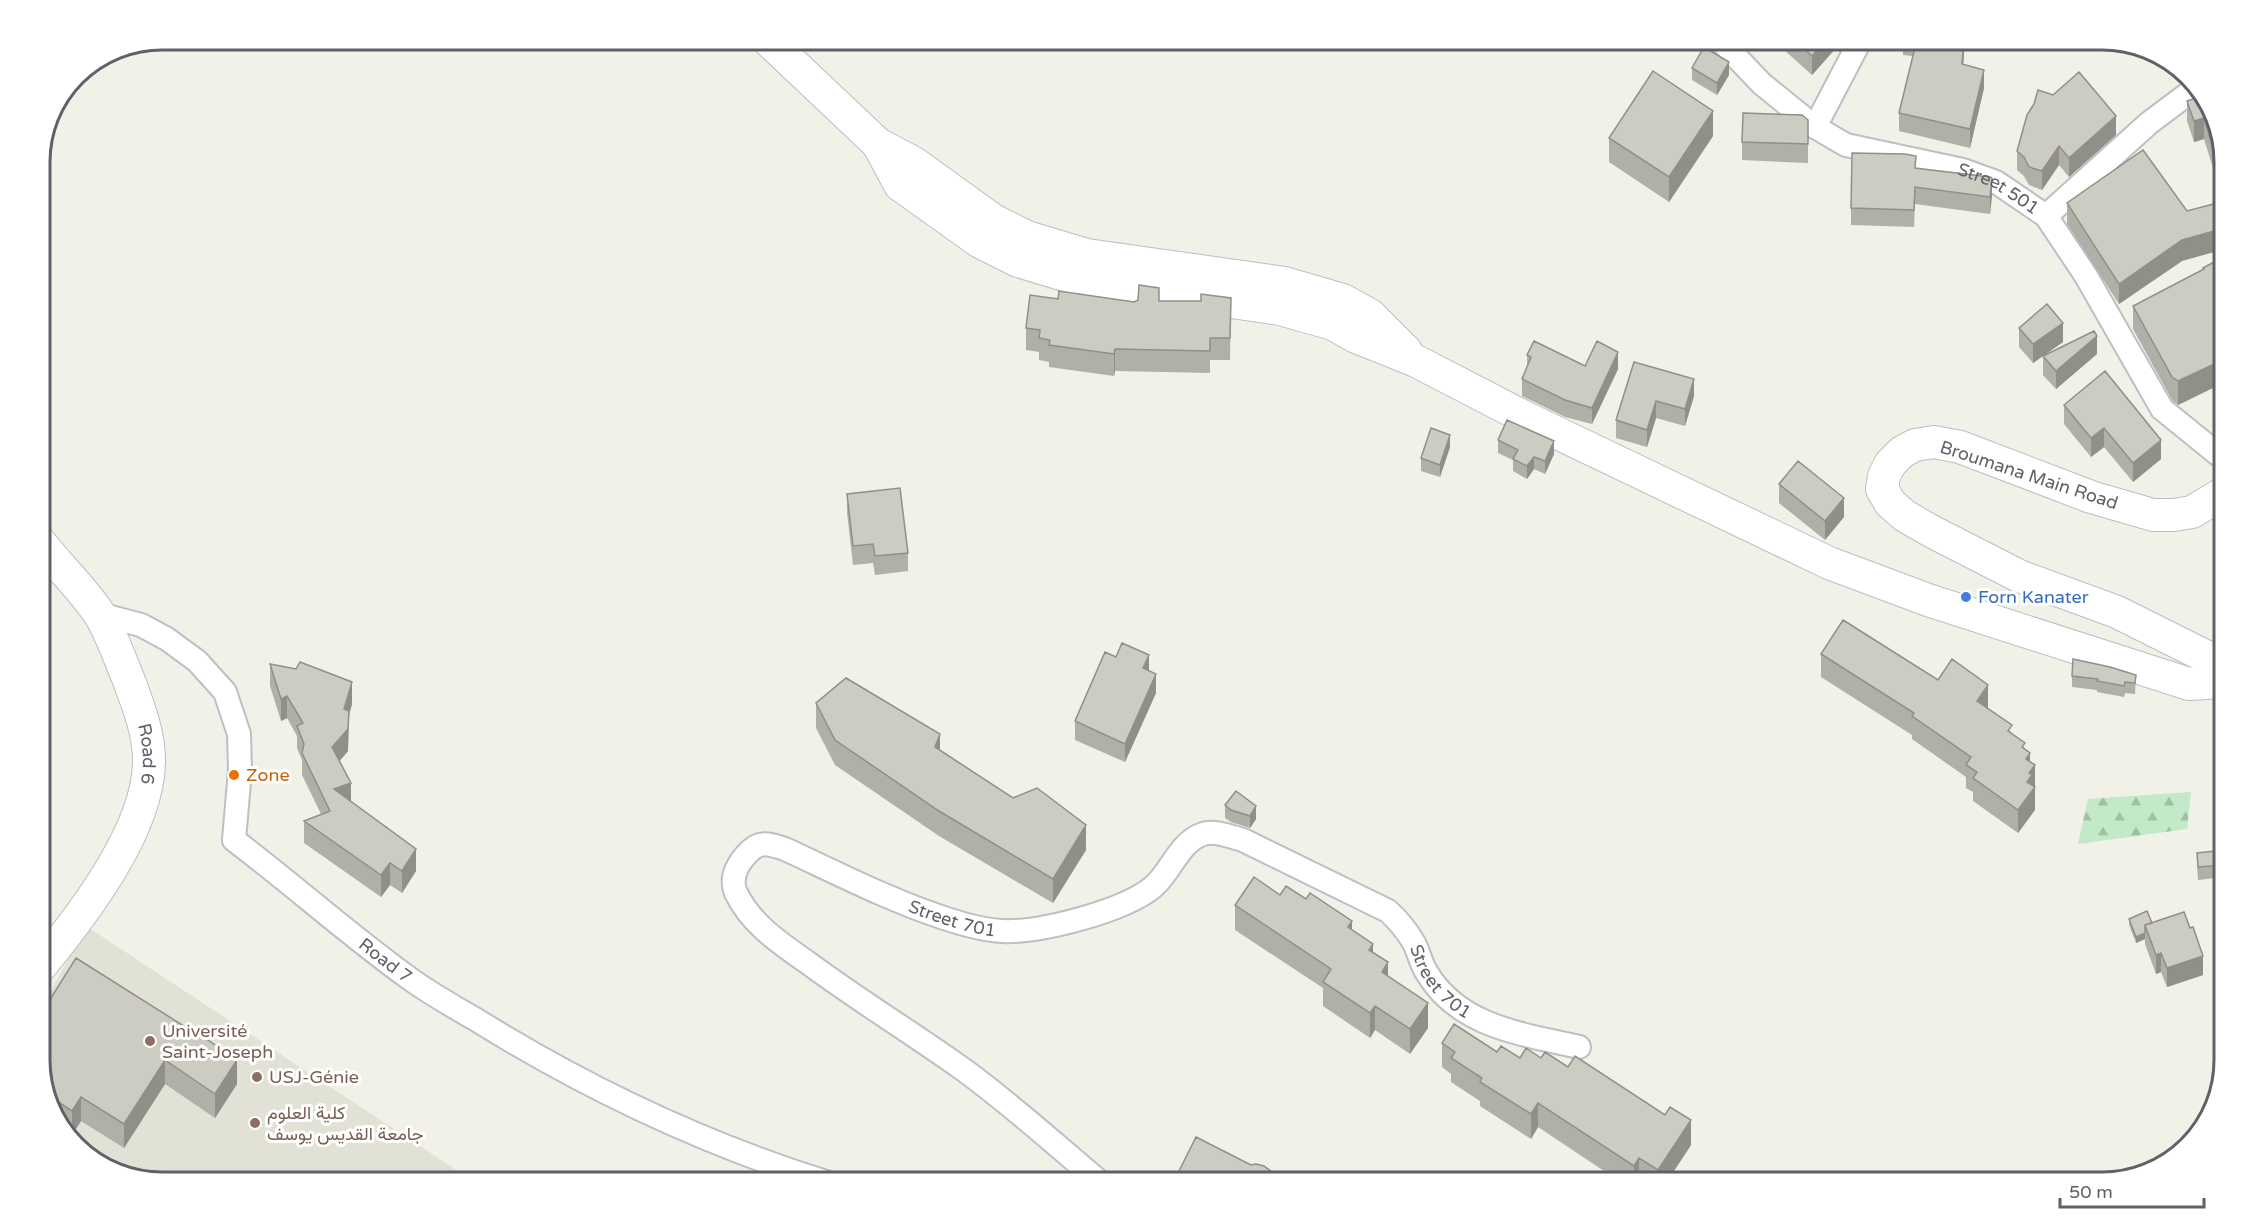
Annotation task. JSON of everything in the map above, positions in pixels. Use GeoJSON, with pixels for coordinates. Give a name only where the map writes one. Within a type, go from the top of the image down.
{"type":"FeatureCollection","features":[{"type":"Feature","properties":{"kind":"street"},"geometry":{"type":"LineString","coordinates":[[779,50],[878,144],[900,185],[980,242],[1018,261],[1081,280],[1280,309],[1333,324],[1356,337],[1416,361],[1528,419],[1829,563],[1928,600],[2189,684],[2214,683]]}},
{"type":"Feature","properties":{"kind":"street","name":"Street 501"},"geometry":{"type":"LineString","coordinates":[[1730,50],[1762,84],[1815,127],[1846,145],[1963,170],[1996,182],[2046,216],[2086,276],[2162,409],[2214,451]]}},
{"type":"Feature","properties":{"kind":"street"},"geometry":{"type":"LineString","coordinates":[[1815,127],[1855,50]]}},
{"type":"Feature","properties":{"kind":"street"},"geometry":{"type":"LineString","coordinates":[[2046,216],[2149,123],[2190,92]]}},
{"type":"Feature","properties":{"kind":"street","name":"Broumana Main Road"},"geometry":{"type":"LineString","coordinates":[[2214,499],[2192,512],[2153,515],[2091,497],[1960,447],[1934,442],[1915,445],[1902,452],[1890,464],[1884,476],[1882,489],[1890,503],[1905,516],[1931,531],[2019,576],[2117,612],[2214,660]]}},
{"type":"Feature","properties":{"kind":"street","name":"Road 6"},"geometry":{"type":"LineString","coordinates":[[50,554],[99,614],[112,638],[141,712],[147,735],[149,763],[146,786],[137,816],[107,875],[50,954]]}},
{"type":"Feature","properties":{"kind":"street","name":"Road 7"},"geometry":{"type":"LineString","coordinates":[[99,614],[141,625],[167,639],[197,661],[225,692],[239,734],[240,770],[234,840],[346,931],[414,982],[538,1059],[660,1119],[793,1172]]}},
{"type":"Feature","properties":{"kind":"street","name":"Street 701"},"geometry":{"type":"LineString","coordinates":[[1088,1172],[965,1071],[766,933],[736,892],[733,878],[739,863],[746,854],[756,845],[766,843],[785,849],[926,912],[965,924],[1001,931],[1030,930],[1084,917],[1135,898],[1154,886],[1188,842],[1204,833],[1224,835],[1243,840],[1388,911],[1404,926],[1427,973],[1446,998],[1472,1017],[1501,1029],[1579,1047]]}},
{"type":"Feature","properties":{"kind":"shaded area","name":"Université Saint-Joseph"},"geometry":{"type":"Polygon","coordinates":[[[86,926],[459,1172],[147,1172],[112,1161],[99,1154],[77,1134],[68,1123],[55,1096],[50,1068],[50,993],[86,926]]]}},
{"type":"Feature","properties":{"kind":"green space"},"geometry":{"type":"Polygon","coordinates":[[[2191,792],[2187,829],[2078,844],[2088,799],[2191,792]]]}},
{"type":"Feature","properties":{"kind":"building"},"geometry":{"type":"Polygon","coordinates":[[[1702,50],[1709,50],[1729,62],[1717,83],[1692,68],[1702,50]]]}},
{"type":"Feature","properties":{"kind":"building"},"geometry":{"type":"Polygon","coordinates":[[[1805,50],[1817,50],[1812,56],[1805,50]]]}},
{"type":"Feature","properties":{"kind":"building"},"geometry":{"type":"Polygon","coordinates":[[[1914,50],[1963,50],[1962,64],[1984,70],[1970,129],[1899,113],[1914,50]]]}},
{"type":"Feature","properties":{"kind":"building"},"geometry":{"type":"Polygon","coordinates":[[[1653,71],[1713,111],[1669,177],[1609,138],[1653,71]]]}},
{"type":"Feature","properties":{"kind":"building"},"geometry":{"type":"Polygon","coordinates":[[[2079,72],[2116,116],[2069,158],[2059,146],[2042,171],[2029,167],[2024,157],[2017,151],[2027,115],[2034,104],[2038,90],[2053,95],[2079,72]]]}},
{"type":"Feature","properties":{"kind":"building"},"geometry":{"type":"Polygon","coordinates":[[[2196,99],[2209,126],[2213,148],[2204,118],[2194,121],[2187,101],[2196,99]]]}},
{"type":"Feature","properties":{"kind":"building"},"geometry":{"type":"Polygon","coordinates":[[[1743,113],[1802,115],[1808,120],[1808,144],[1742,142],[1743,113]]]}},
{"type":"Feature","properties":{"kind":"building"},"geometry":{"type":"Polygon","coordinates":[[[2143,150],[2187,211],[2214,204],[2214,231],[2182,240],[2119,284],[2067,203],[2143,150]]]}},
{"type":"Feature","properties":{"kind":"building"},"geometry":{"type":"Polygon","coordinates":[[[1852,153],[1905,154],[1916,156],[1915,168],[1990,177],[1992,178],[1990,197],[1915,187],[1914,210],[1851,208],[1852,153]]]}},
{"type":"Feature","properties":{"kind":"building"},"geometry":{"type":"Polygon","coordinates":[[[2214,262],[2214,364],[2178,381],[2172,377],[2133,306],[2214,262]]]}},
{"type":"Feature","properties":{"kind":"building"},"geometry":{"type":"Polygon","coordinates":[[[1139,285],[1159,288],[1159,301],[1201,301],[1201,294],[1231,298],[1230,338],[1210,338],[1210,351],[1115,349],[1114,354],[1049,345],[1050,340],[1039,338],[1040,330],[1026,328],[1030,295],[1058,299],[1059,291],[1134,302],[1138,300],[1139,285]]]}},
{"type":"Feature","properties":{"kind":"building"},"geometry":{"type":"Polygon","coordinates":[[[2047,304],[2063,323],[2033,344],[2019,328],[2047,304]]]}},
{"type":"Feature","properties":{"kind":"building"},"geometry":{"type":"Polygon","coordinates":[[[2094,331],[2097,336],[2056,371],[2043,356],[2094,331]]]}},
{"type":"Feature","properties":{"kind":"building"},"geometry":{"type":"Polygon","coordinates":[[[1534,341],[1585,366],[1597,341],[1618,352],[1592,408],[1565,400],[1522,379],[1531,357],[1527,355],[1534,341]]]}},
{"type":"Feature","properties":{"kind":"building"},"geometry":{"type":"Polygon","coordinates":[[[1634,362],[1694,379],[1685,409],[1656,401],[1647,430],[1616,420],[1634,362]]]}},
{"type":"Feature","properties":{"kind":"building"},"geometry":{"type":"Polygon","coordinates":[[[2105,371],[2161,440],[2133,463],[2104,428],[2091,438],[2064,405],[2105,371]]]}},
{"type":"Feature","properties":{"kind":"building"},"geometry":{"type":"Polygon","coordinates":[[[1507,420],[1554,441],[1545,461],[1534,457],[1527,466],[1513,459],[1518,450],[1498,440],[1507,420]]]}},
{"type":"Feature","properties":{"kind":"building"},"geometry":{"type":"Polygon","coordinates":[[[1431,428],[1450,435],[1440,465],[1421,458],[1431,428]]]}},
{"type":"Feature","properties":{"kind":"building"},"geometry":{"type":"Polygon","coordinates":[[[1798,461],[1844,498],[1825,521],[1779,484],[1798,461]]]}},
{"type":"Feature","properties":{"kind":"building"},"geometry":{"type":"Polygon","coordinates":[[[900,488],[908,553],[875,556],[873,544],[853,546],[847,494],[900,488]]]}},
{"type":"Feature","properties":{"kind":"building"},"geometry":{"type":"Polygon","coordinates":[[[1843,620],[1938,680],[1952,659],[1988,685],[1977,701],[2012,725],[2008,731],[2025,743],[2022,747],[2030,753],[2026,759],[2035,765],[2029,773],[2032,775],[2027,782],[2035,787],[2018,810],[1973,778],[1977,772],[1966,765],[1971,757],[1912,716],[1914,713],[1821,654],[1843,620]]]}},
{"type":"Feature","properties":{"kind":"building"},"geometry":{"type":"Polygon","coordinates":[[[1122,643],[1149,655],[1143,668],[1156,674],[1125,744],[1075,721],[1105,652],[1116,657],[1122,643]]]}},
{"type":"Feature","properties":{"kind":"building"},"geometry":{"type":"Polygon","coordinates":[[[2073,659],[2136,675],[2135,683],[2125,682],[2124,686],[2097,681],[2098,679],[2072,676],[2073,659]]]}},
{"type":"Feature","properties":{"kind":"building"},"geometry":{"type":"Polygon","coordinates":[[[300,662],[352,682],[344,709],[349,711],[348,729],[332,747],[351,783],[334,789],[416,849],[402,871],[390,863],[381,875],[304,821],[330,811],[302,753],[304,744],[297,726],[303,723],[287,696],[281,699],[270,664],[296,669],[300,662]]]}},
{"type":"Feature","properties":{"kind":"building"},"geometry":{"type":"Polygon","coordinates":[[[846,678],[940,734],[935,747],[1013,798],[1037,788],[1086,825],[1053,879],[939,811],[835,740],[816,703],[846,678]]]}},
{"type":"Feature","properties":{"kind":"building"},"geometry":{"type":"Polygon","coordinates":[[[1236,791],[1256,806],[1250,816],[1231,810],[1225,805],[1236,791]]]}},
{"type":"Feature","properties":{"kind":"building"},"geometry":{"type":"Polygon","coordinates":[[[2214,851],[2214,866],[2198,867],[2197,853],[2214,851]]]}},
{"type":"Feature","properties":{"kind":"building"},"geometry":{"type":"Polygon","coordinates":[[[1254,877],[1280,895],[1286,886],[1306,899],[1310,893],[1352,921],[1348,927],[1373,944],[1369,950],[1388,962],[1382,972],[1428,1003],[1410,1029],[1375,1006],[1370,1013],[1323,982],[1331,969],[1235,905],[1254,877]]]}},
{"type":"Feature","properties":{"kind":"building"},"geometry":{"type":"Polygon","coordinates":[[[2147,911],[2152,923],[2145,925],[2145,933],[2136,937],[2129,919],[2147,911]]]}},
{"type":"Feature","properties":{"kind":"building"},"geometry":{"type":"Polygon","coordinates":[[[2184,912],[2190,928],[2193,927],[2203,956],[2167,968],[2161,953],[2156,955],[2145,925],[2184,912]]]}},
{"type":"Feature","properties":{"kind":"building"},"geometry":{"type":"Polygon","coordinates":[[[76,958],[237,1060],[215,1094],[165,1060],[124,1124],[81,1097],[72,1111],[57,1101],[52,1082],[50,999],[76,958]]]}},
{"type":"Feature","properties":{"kind":"building"},"geometry":{"type":"Polygon","coordinates":[[[1454,1024],[1497,1052],[1501,1046],[1520,1058],[1526,1048],[1541,1058],[1545,1052],[1568,1067],[1575,1056],[1665,1115],[1670,1107],[1691,1120],[1658,1170],[1639,1158],[1634,1166],[1538,1103],[1531,1114],[1480,1082],[1482,1078],[1451,1058],[1455,1052],[1442,1043],[1454,1024]]]}},
{"type":"Feature","properties":{"kind":"building"},"geometry":{"type":"Polygon","coordinates":[[[1196,1137],[1251,1165],[1264,1166],[1272,1172],[1178,1172],[1196,1137]]]}},
{"type":"Feature","properties":{"kind":"place","name":"Forn Kanater"},"geometry":{"type":"Point","coordinates":[1966,597]}},
{"type":"Feature","properties":{"kind":"place","name":"Zone"},"geometry":{"type":"Point","coordinates":[234,775]}},
{"type":"Feature","properties":{"kind":"place","name":"Université Saint-Joseph"},"geometry":{"type":"Point","coordinates":[150,1041]}},
{"type":"Feature","properties":{"kind":"place","name":"USJ-Génie"},"geometry":{"type":"Point","coordinates":[257,1077]}},
{"type":"Feature","properties":{"kind":"place","name":"كلية العلوم جامعة القديس يوسف"},"geometry":{"type":"Point","coordinates":[255,1123]}}]}
